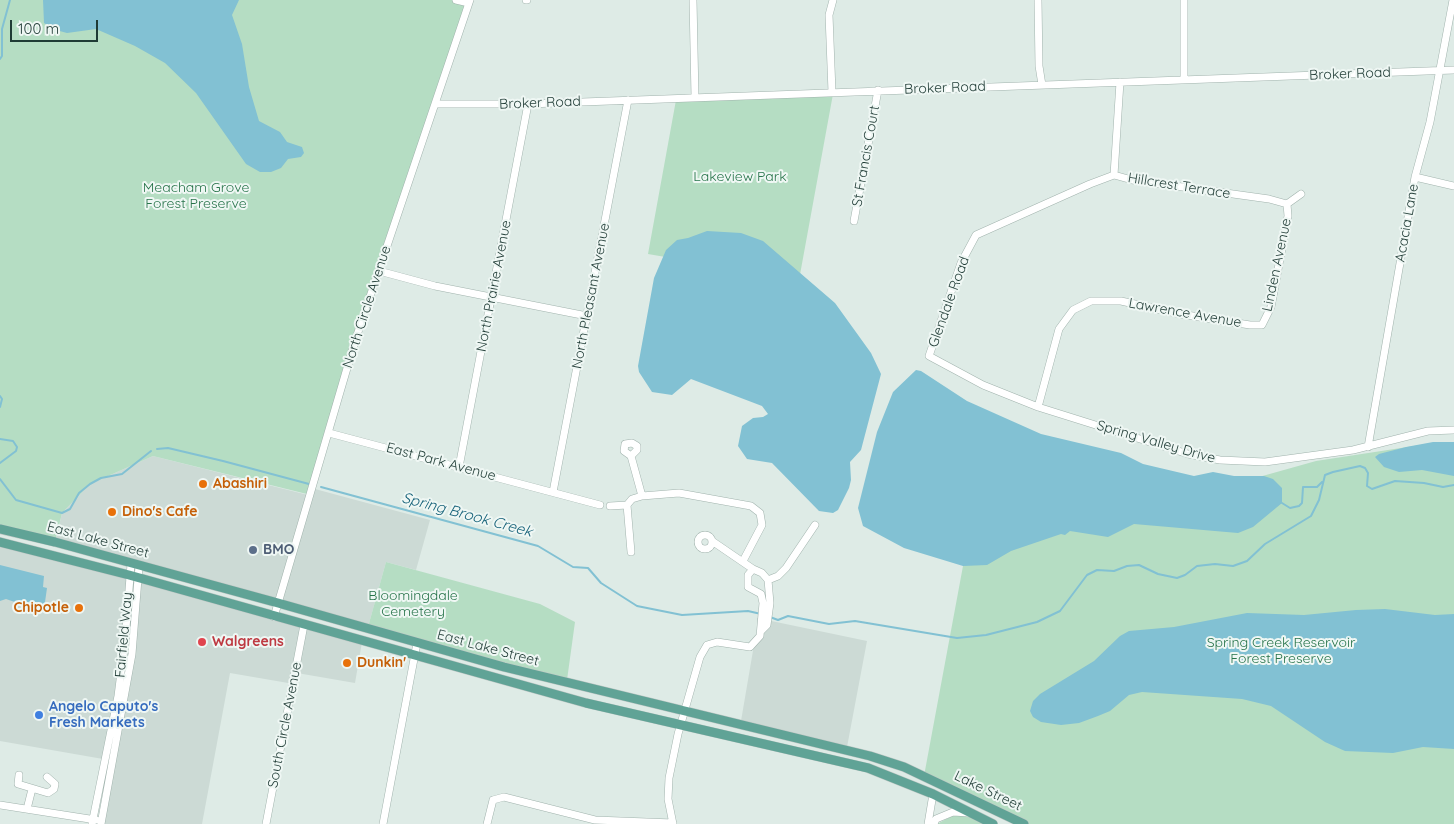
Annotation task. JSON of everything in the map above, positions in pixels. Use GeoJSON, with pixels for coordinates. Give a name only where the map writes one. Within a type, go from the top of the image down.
{"type":"FeatureCollection","features":[{"type":"Feature","properties":{"kind":"main road","name":"East Lake Street"},"geometry":{"type":"LineString","coordinates":[[0,529],[586,688],[870,756],[904,767],[940,784]]}},
{"type":"Feature","properties":{"kind":"main road","name":"East Lake Street"},"geometry":{"type":"LineString","coordinates":[[0,542],[129,575],[586,703],[868,768],[933,794]]}},
{"type":"Feature","properties":{"kind":"main road"},"geometry":{"type":"LineString","coordinates":[[933,794],[940,784]]}},
{"type":"Feature","properties":{"kind":"main road","name":"Lake Street"},"geometry":{"type":"LineString","coordinates":[[940,784],[1024,824]]}},
{"type":"Feature","properties":{"kind":"main road","name":"Lake Street"},"geometry":{"type":"LineString","coordinates":[[933,794],[993,824]]}},
{"type":"Feature","properties":{"kind":"street"},"geometry":{"type":"LineString","coordinates":[[456,0],[470,2]]}},
{"type":"Feature","properties":{"kind":"street"},"geometry":{"type":"LineString","coordinates":[[693,0],[695,97]]}},
{"type":"Feature","properties":{"kind":"street"},"geometry":{"type":"LineString","coordinates":[[832,92],[829,16],[833,0]]}},
{"type":"Feature","properties":{"kind":"street"},"geometry":{"type":"LineString","coordinates":[[1038,0],[1039,66],[1042,85]]}},
{"type":"Feature","properties":{"kind":"street"},"geometry":{"type":"LineString","coordinates":[[1184,0],[1184,79]]}},
{"type":"Feature","properties":{"kind":"street","name":"Acacia Lane"},"geometry":{"type":"LineString","coordinates":[[1368,448],[1415,177],[1430,122],[1453,0]]}},
{"type":"Feature","properties":{"kind":"street","name":"North Circle Avenue"},"geometry":{"type":"LineString","coordinates":[[274,617],[329,433],[354,341],[470,2]]}},
{"type":"Feature","properties":{"kind":"street","name":"Broker Road"},"geometry":{"type":"LineString","coordinates":[[436,104],[528,104],[1454,70]]}},
{"type":"Feature","properties":{"kind":"street"},"geometry":{"type":"LineString","coordinates":[[1114,175],[1120,82]]}},
{"type":"Feature","properties":{"kind":"street","name":"St Francis Court"},"geometry":{"type":"LineString","coordinates":[[854,221],[878,90]]}},
{"type":"Feature","properties":{"kind":"street","name":"North Pleasant Avenue"},"geometry":{"type":"LineString","coordinates":[[553,492],[628,100]]}},
{"type":"Feature","properties":{"kind":"street","name":"North Prairie Avenue"},"geometry":{"type":"LineString","coordinates":[[459,467],[528,104]]}},
{"type":"Feature","properties":{"kind":"street","name":"Hillcrest Terrace"},"geometry":{"type":"LineString","coordinates":[[1018,216],[1114,175],[1132,180],[1269,199],[1287,204]]}},
{"type":"Feature","properties":{"kind":"street"},"geometry":{"type":"LineString","coordinates":[[1415,177],[1454,186]]}},
{"type":"Feature","properties":{"kind":"street"},"geometry":{"type":"LineString","coordinates":[[1287,204],[1301,194]]}},
{"type":"Feature","properties":{"kind":"street","name":"Linden Avenue"},"geometry":{"type":"LineString","coordinates":[[1262,325],[1271,307],[1288,216],[1287,204]]}},
{"type":"Feature","properties":{"kind":"street","name":"Glendale Road"},"geometry":{"type":"LineString","coordinates":[[929,356],[961,264],[976,235],[1018,216]]}},
{"type":"Feature","properties":{"kind":"street"},"geometry":{"type":"LineString","coordinates":[[378,271],[492,298],[587,316]]}},
{"type":"Feature","properties":{"kind":"street","name":"Lawrence Avenue"},"geometry":{"type":"LineString","coordinates":[[1038,407],[1057,335],[1064,321],[1073,310],[1086,303],[1108,300],[1250,325],[1262,325]]}},
{"type":"Feature","properties":{"kind":"street","name":"Spring Valley Drive"},"geometry":{"type":"LineString","coordinates":[[929,356],[983,385],[1038,407],[1188,454],[1220,460],[1264,462],[1368,448],[1428,430],[1454,430]]}},
{"type":"Feature","properties":{"kind":"street","name":"East Park Avenue"},"geometry":{"type":"LineString","coordinates":[[329,433],[600,505]]}},
{"type":"Feature","properties":{"kind":"street"},"geometry":{"type":"LineString","coordinates":[[631,456],[642,496]]}},
{"type":"Feature","properties":{"kind":"street"},"geometry":{"type":"LineString","coordinates":[[632,552],[627,505],[632,499],[642,496],[679,493],[751,506],[760,513],[762,525],[743,561]]}},
{"type":"Feature","properties":{"kind":"street"},"geometry":{"type":"LineString","coordinates":[[610,506],[627,505]]}},
{"type":"Feature","properties":{"kind":"street"},"geometry":{"type":"LineString","coordinates":[[768,580],[778,576],[786,568],[815,525]]}},
{"type":"Feature","properties":{"kind":"street"},"geometry":{"type":"LineString","coordinates":[[487,824],[491,798],[504,797],[595,820],[673,824],[668,788],[684,710],[700,657],[707,645],[717,642],[750,646],[760,636],[765,615],[768,580],[762,573],[712,541]]}},
{"type":"Feature","properties":{"kind":"street","name":"Fairfield Way"},"geometry":{"type":"LineString","coordinates":[[92,822],[118,696],[125,641],[129,575],[135,565]]}},
{"type":"Feature","properties":{"kind":"street","name":"Fairfield Way"},"geometry":{"type":"LineString","coordinates":[[101,823],[132,654],[139,578],[135,565]]}},
{"type":"Feature","properties":{"kind":"street"},"geometry":{"type":"LineString","coordinates":[[753,569],[748,575],[748,587],[761,594],[765,615]]}},
{"type":"Feature","properties":{"kind":"street","name":"South Circle Avenue"},"geometry":{"type":"LineString","coordinates":[[266,824],[304,625]]}},
{"type":"Feature","properties":{"kind":"street"},"geometry":{"type":"LineString","coordinates":[[383,824],[417,643]]}},
{"type":"Feature","properties":{"kind":"street"},"geometry":{"type":"LineString","coordinates":[[19,775],[18,784],[48,793],[54,789],[55,784],[47,778]]}},
{"type":"Feature","properties":{"kind":"street"},"geometry":{"type":"LineString","coordinates":[[27,809],[32,789]]}},
{"type":"Feature","properties":{"kind":"street"},"geometry":{"type":"LineString","coordinates":[[928,824],[933,794]]}},
{"type":"Feature","properties":{"kind":"street"},"geometry":{"type":"LineString","coordinates":[[0,805],[101,823]]}},
{"type":"Feature","properties":{"kind":"street"},"geometry":{"type":"LineString","coordinates":[[934,824],[936,819],[952,812],[971,813]]}},
{"type":"Feature","properties":{"kind":"shaded area"},"geometry":{"type":"Polygon","coordinates":[[[153,456],[308,495],[276,599],[56,539],[62,513],[90,484],[153,456]]]}},
{"type":"Feature","properties":{"kind":"shaded area"},"geometry":{"type":"Polygon","coordinates":[[[315,489],[430,520],[416,570],[386,562],[368,627],[281,602],[315,489]]]}},
{"type":"Feature","properties":{"kind":"shaded area"},"geometry":{"type":"Polygon","coordinates":[[[0,544],[127,577],[123,639],[116,694],[103,759],[0,741],[0,544]]]}},
{"type":"Feature","properties":{"kind":"shaded area"},"geometry":{"type":"Polygon","coordinates":[[[141,581],[362,642],[355,683],[297,673],[294,684],[230,673],[202,824],[100,824],[134,657],[141,581]]]}},
{"type":"Feature","properties":{"kind":"shaded area"},"geometry":{"type":"Polygon","coordinates":[[[757,618],[867,641],[847,747],[741,721],[755,639],[759,632],[757,618]]]}},
{"type":"Feature","properties":{"kind":"green space","name":"Meacham Grove Forest Preserve"},"geometry":{"type":"Polygon","coordinates":[[[0,0],[456,0],[469,3],[355,341],[311,495],[153,456],[90,484],[62,513],[55,542],[0,528],[0,0]]]}},
{"type":"Feature","properties":{"kind":"green space","name":"Lakeview Park"},"geometry":{"type":"Polygon","coordinates":[[[833,94],[799,280],[648,254],[676,100],[833,94]]]}},
{"type":"Feature","properties":{"kind":"green space","name":"Spring Creek Reservoir Forest Preserve"},"geometry":{"type":"Polygon","coordinates":[[[1440,442],[1454,442],[1454,824],[1025,824],[924,776],[963,566],[1020,544],[1316,461],[1440,442]]]}},
{"type":"Feature","properties":{"kind":"green space","name":"Bloomingdale Cemetery"},"geometry":{"type":"Polygon","coordinates":[[[386,562],[540,604],[575,622],[567,680],[368,627],[386,562]]]}},
{"type":"Feature","properties":{"kind":"green space"},"geometry":{"type":"Polygon","coordinates":[[[954,815],[970,816],[987,824],[937,824],[954,815]]]}},
{"type":"Feature","properties":{"kind":"water"},"geometry":{"type":"Polygon","coordinates":[[[43,0],[239,0],[232,15],[242,44],[249,87],[259,121],[280,132],[287,142],[302,147],[304,153],[301,157],[288,159],[281,168],[271,172],[260,172],[246,164],[196,93],[165,63],[135,46],[96,29],[67,33],[56,30],[44,23],[43,0]]]}},
{"type":"Feature","properties":{"kind":"water"},"geometry":{"type":"Polygon","coordinates":[[[707,231],[741,233],[763,241],[835,303],[871,353],[881,374],[861,450],[850,462],[851,480],[849,488],[838,510],[833,513],[819,511],[772,463],[747,459],[738,446],[742,426],[753,418],[763,417],[768,414],[762,406],[691,379],[672,395],[652,392],[639,372],[638,366],[654,278],[666,250],[677,240],[707,231]]]}},
{"type":"Feature","properties":{"kind":"water"},"geometry":{"type":"Polygon","coordinates":[[[916,370],[921,371],[967,401],[1041,434],[1121,453],[1143,464],[1194,476],[1213,472],[1234,476],[1264,476],[1273,479],[1282,488],[1282,503],[1253,527],[1238,533],[1134,524],[1108,537],[1070,531],[1065,535],[1061,534],[1011,551],[987,565],[963,566],[904,548],[863,526],[858,508],[877,432],[893,392],[916,370]]]}},
{"type":"Feature","properties":{"kind":"water"},"geometry":{"type":"Polygon","coordinates":[[[1433,442],[1454,442],[1454,476],[1422,470],[1399,472],[1384,467],[1375,457],[1379,454],[1406,447],[1433,442]]]}},
{"type":"Feature","properties":{"kind":"water"},"geometry":{"type":"Polygon","coordinates":[[[0,565],[44,576],[43,587],[47,588],[42,608],[38,610],[6,599],[0,601],[0,565]]]}},
{"type":"Feature","properties":{"kind":"water"},"geometry":{"type":"Polygon","coordinates":[[[1385,609],[1435,615],[1454,614],[1454,749],[1423,747],[1393,753],[1345,751],[1325,742],[1271,706],[1242,699],[1142,692],[1129,695],[1110,711],[1098,716],[1079,723],[1061,725],[1041,722],[1033,717],[1030,711],[1033,701],[1040,694],[1094,661],[1120,636],[1129,631],[1174,627],[1247,613],[1304,615],[1385,609]]]}},
{"type":"Feature","properties":{"kind":"waterway","name":"Spring Brook Creek"},"geometry":{"type":"LineString","coordinates":[[0,59],[2,56],[2,29],[10,0]]}},
{"type":"Feature","properties":{"kind":"waterway","name":"Spring Brook Creek"},"geometry":{"type":"LineString","coordinates":[[0,396],[2,399],[0,407]]}},
{"type":"Feature","properties":{"kind":"waterway","name":"Spring Brook Creek"},"geometry":{"type":"LineString","coordinates":[[0,439],[13,441],[17,447],[16,451],[0,463]]}},
{"type":"Feature","properties":{"kind":"waterway","name":"Spring Brook Creek"},"geometry":{"type":"LineString","coordinates":[[157,449],[168,448],[309,484]]}},
{"type":"Feature","properties":{"kind":"waterway","name":"Spring Brook Creek"},"geometry":{"type":"LineString","coordinates":[[0,479],[16,500],[62,513],[70,509],[79,493],[90,484],[101,478],[122,474],[151,451]]}},
{"type":"Feature","properties":{"kind":"waterway","name":"Spring Brook Creek"},"geometry":{"type":"LineString","coordinates":[[770,617],[778,620],[788,616],[829,624],[855,621],[957,638],[986,635],[1037,622],[1060,611],[1087,575],[1097,570],[1114,571],[1127,566],[1139,565],[1158,574],[1177,578],[1185,575],[1197,566],[1215,564],[1233,566],[1247,561],[1265,544],[1311,516],[1319,500],[1325,475],[1333,472],[1360,466],[1365,468],[1368,473],[1367,486],[1372,489],[1395,481],[1424,483],[1443,487],[1454,485]]}},
{"type":"Feature","properties":{"kind":"waterway"},"geometry":{"type":"LineString","coordinates":[[1282,503],[1290,508],[1299,506],[1302,503],[1303,487],[1317,487],[1322,482]]}},
{"type":"Feature","properties":{"kind":"waterway","name":"Spring Brook Creek"},"geometry":{"type":"LineString","coordinates":[[321,487],[538,546],[573,567],[588,568],[601,583],[637,606],[682,615],[748,611],[761,614]]}},
{"type":"Feature","properties":{"kind":"place","name":"Abashiri"},"geometry":{"type":"Point","coordinates":[203,484]}},
{"type":"Feature","properties":{"kind":"place","name":"Dino's Cafe"},"geometry":{"type":"Point","coordinates":[112,512]}},
{"type":"Feature","properties":{"kind":"place","name":"BMO"},"geometry":{"type":"Point","coordinates":[253,550]}},
{"type":"Feature","properties":{"kind":"place","name":"Chipotle"},"geometry":{"type":"Point","coordinates":[79,608]}},
{"type":"Feature","properties":{"kind":"place","name":"Walgreens"},"geometry":{"type":"Point","coordinates":[202,642]}},
{"type":"Feature","properties":{"kind":"place","name":"Dunkin'"},"geometry":{"type":"Point","coordinates":[347,663]}},
{"type":"Feature","properties":{"kind":"place","name":"Angelo Caputo's Fresh Markets"},"geometry":{"type":"Point","coordinates":[39,715]}}]}
